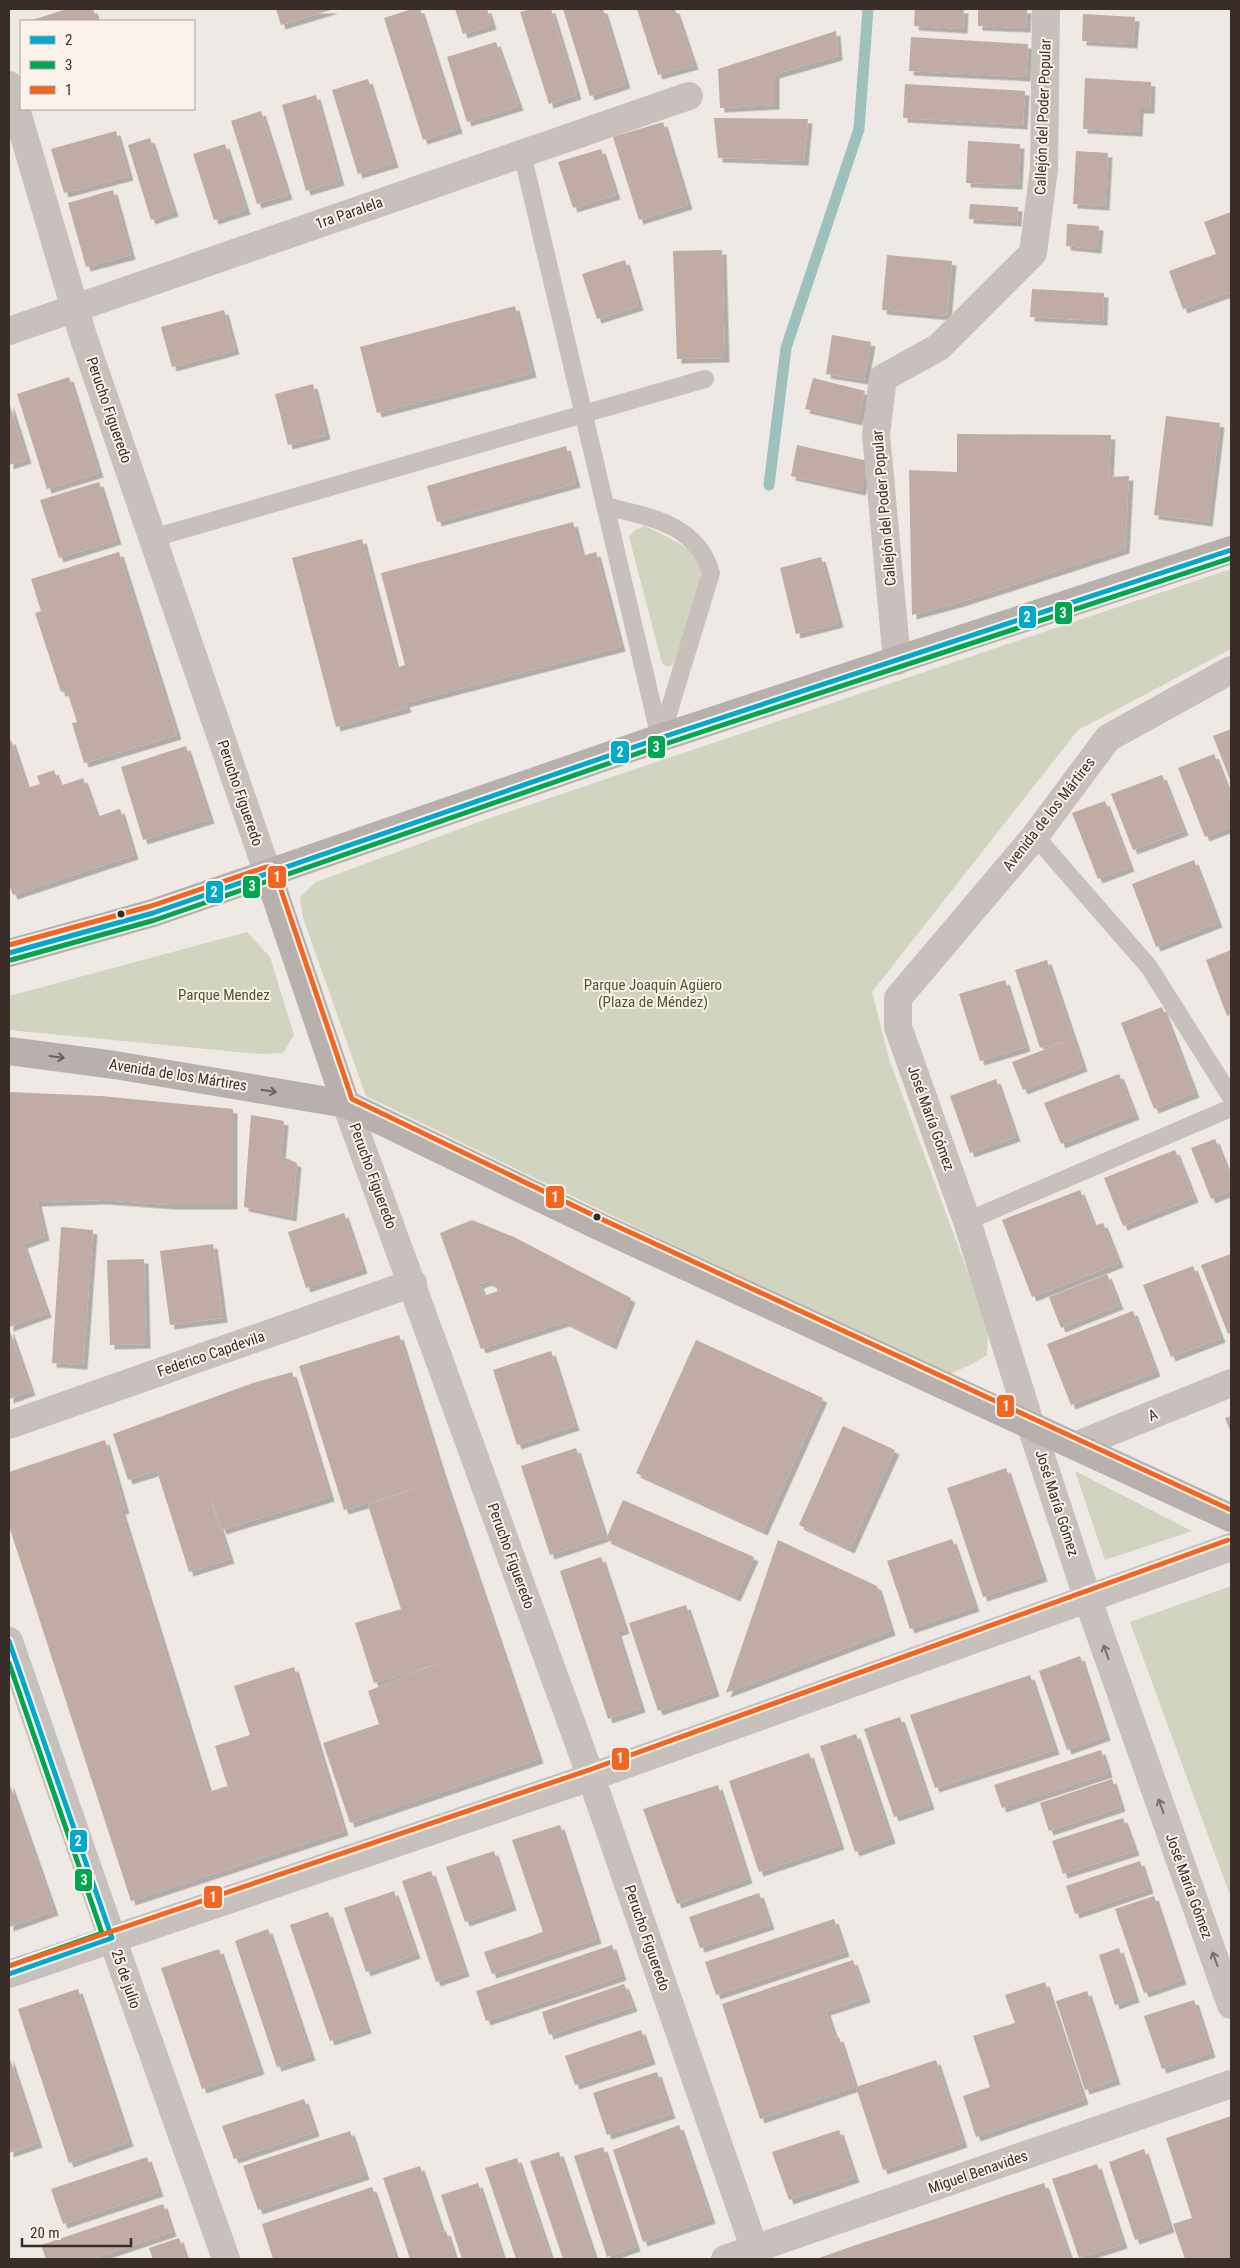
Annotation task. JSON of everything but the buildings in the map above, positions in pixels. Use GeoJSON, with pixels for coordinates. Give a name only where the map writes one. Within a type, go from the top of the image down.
{"type":"FeatureCollection","features":[{"type":"Feature","properties":{"kind":"main road"},"geometry":{"type":"LineString","coordinates":[[9,953],[153,914],[660,738],[1231,550]]}},
{"type":"Feature","properties":{"kind":"main road","name":"Perucho Figueredo"},"geometry":{"type":"LineString","coordinates":[[268,874],[346,1104]]}},
{"type":"Feature","properties":{"kind":"main road","name":"Avenida de los Mártires"},"geometry":{"type":"LineString","coordinates":[[9,1051],[116,1065],[346,1104],[603,1228],[1231,1518]]}},
{"type":"Feature","properties":{"kind":"street","name":"Callejón del Poder Popular"},"geometry":{"type":"LineString","coordinates":[[897,661],[876,434],[883,378],[939,347],[1032,253],[1044,169],[1046,9]]}},
{"type":"Feature","properties":{"kind":"street","name":"Perucho Figueredo"},"geometry":{"type":"LineString","coordinates":[[9,85],[74,308],[268,874]]}},
{"type":"Feature","properties":{"kind":"street","name":"1ra Paralela"},"geometry":{"type":"LineString","coordinates":[[9,331],[689,96]]}},
{"type":"Feature","properties":{"kind":"street","name":"Avenida de los Mártires"},"geometry":{"type":"LineString","coordinates":[[898,998],[1035,836],[1108,738],[1231,670]]}},
{"type":"Feature","properties":{"kind":"street","name":"José María Gómez"},"geometry":{"type":"LineString","coordinates":[[898,998],[898,1028],[967,1221],[1088,1600],[1231,2005]]}},
{"type":"Feature","properties":{"kind":"street","name":"Perucho Figueredo"},"geometry":{"type":"LineString","coordinates":[[346,1104],[591,1777],[757,2254]]}},
{"type":"Feature","properties":{"kind":"street","name":"Federico Capdevila"},"geometry":{"type":"LineString","coordinates":[[9,1425],[412,1283]]}},
{"type":"Feature","properties":{"kind":"street","name":"A"},"geometry":{"type":"LineString","coordinates":[[1075,1446],[1231,1383]]}},
{"type":"Feature","properties":{"kind":"street"},"geometry":{"type":"LineString","coordinates":[[9,1974],[591,1777],[1088,1600],[1231,1546]]}},
{"type":"Feature","properties":{"kind":"street","name":"25 de julio"},"geometry":{"type":"LineString","coordinates":[[9,1641],[226,2259]]}},
{"type":"Feature","properties":{"kind":"street","name":"Miguel Benavides"},"geometry":{"type":"LineString","coordinates":[[725,2259],[757,2254],[1231,2084]]}},
{"type":"Feature","properties":{"kind":"lane"},"geometry":{"type":"LineString","coordinates":[[522,154],[660,738]]}},
{"type":"Feature","properties":{"kind":"lane"},"geometry":{"type":"LineString","coordinates":[[153,538],[705,380]]}},
{"type":"Feature","properties":{"kind":"lane"},"geometry":{"type":"LineString","coordinates":[[605,506],[656,518],[686,535],[707,556],[712,573],[660,738]]}},
{"type":"Feature","properties":{"kind":"lane"},"geometry":{"type":"LineString","coordinates":[[1035,836],[1149,967],[1231,1097]]}},
{"type":"Feature","properties":{"kind":"lane"},"geometry":{"type":"LineString","coordinates":[[967,1221],[1231,1108]]}},
{"type":"Feature","properties":{"kind":"green space"},"geometry":{"type":"Polygon","coordinates":[[[645,526],[694,553],[701,567],[697,594],[688,626],[673,665],[667,667],[662,663],[629,537],[635,530],[645,526]]]}},
{"type":"Feature","properties":{"kind":"green space","name":"Parque Joaquín Agüero (Plaza de Méndez)"},"geometry":{"type":"Polygon","coordinates":[[[1231,569],[1231,649],[1078,730],[872,992],[889,1059],[988,1327],[987,1355],[949,1374],[743,1279],[366,1096],[303,918],[300,897],[316,882],[484,820],[1231,569]]]}},
{"type":"Feature","properties":{"kind":"green space","name":"Parque Mendez"},"geometry":{"type":"Polygon","coordinates":[[[247,932],[270,957],[294,1035],[283,1053],[259,1054],[9,1030],[9,996],[247,932]]]}},
{"type":"Feature","properties":{"kind":"green space"},"geometry":{"type":"Polygon","coordinates":[[[1075,1471],[1192,1531],[1105,1560],[1075,1471]]]}},
{"type":"Feature","properties":{"kind":"green space"},"geometry":{"type":"Polygon","coordinates":[[[1231,1586],[1231,1898],[1130,1622],[1231,1586]]]}},
{"type":"Feature","properties":{"kind":"waterway"},"geometry":{"type":"LineString","coordinates":[[769,485],[786,348],[859,129],[868,9]]}},
{"type":"Feature","properties":{"kind":"transit line","name":"2"},"geometry":{"type":"LineString","coordinates":[[9,953],[153,913],[660,738],[1231,550]]}},
{"type":"Feature","properties":{"kind":"transit line","name":"3"},"geometry":{"type":"LineString","coordinates":[[11,960],[155,920],[662,745],[1231,558]]}},
{"type":"Feature","properties":{"kind":"transit line","name":"1"},"geometry":{"type":"LineString","coordinates":[[9,945],[151,906],[266,867],[271,867],[275,872],[352,1099],[597,1217],[1231,1510]]}},
{"type":"Feature","properties":{"kind":"transit line","name":"1"},"geometry":{"type":"LineString","coordinates":[[9,1966],[589,1770],[1228,1540]]}},
{"type":"Feature","properties":{"kind":"transit line","name":"2"},"geometry":{"type":"LineString","coordinates":[[9,1641],[112,1938],[9,1974]]}},
{"type":"Feature","properties":{"kind":"transit line","name":"3"},"geometry":{"type":"LineString","coordinates":[[9,1663],[102,1933],[9,1966]]}}]}
